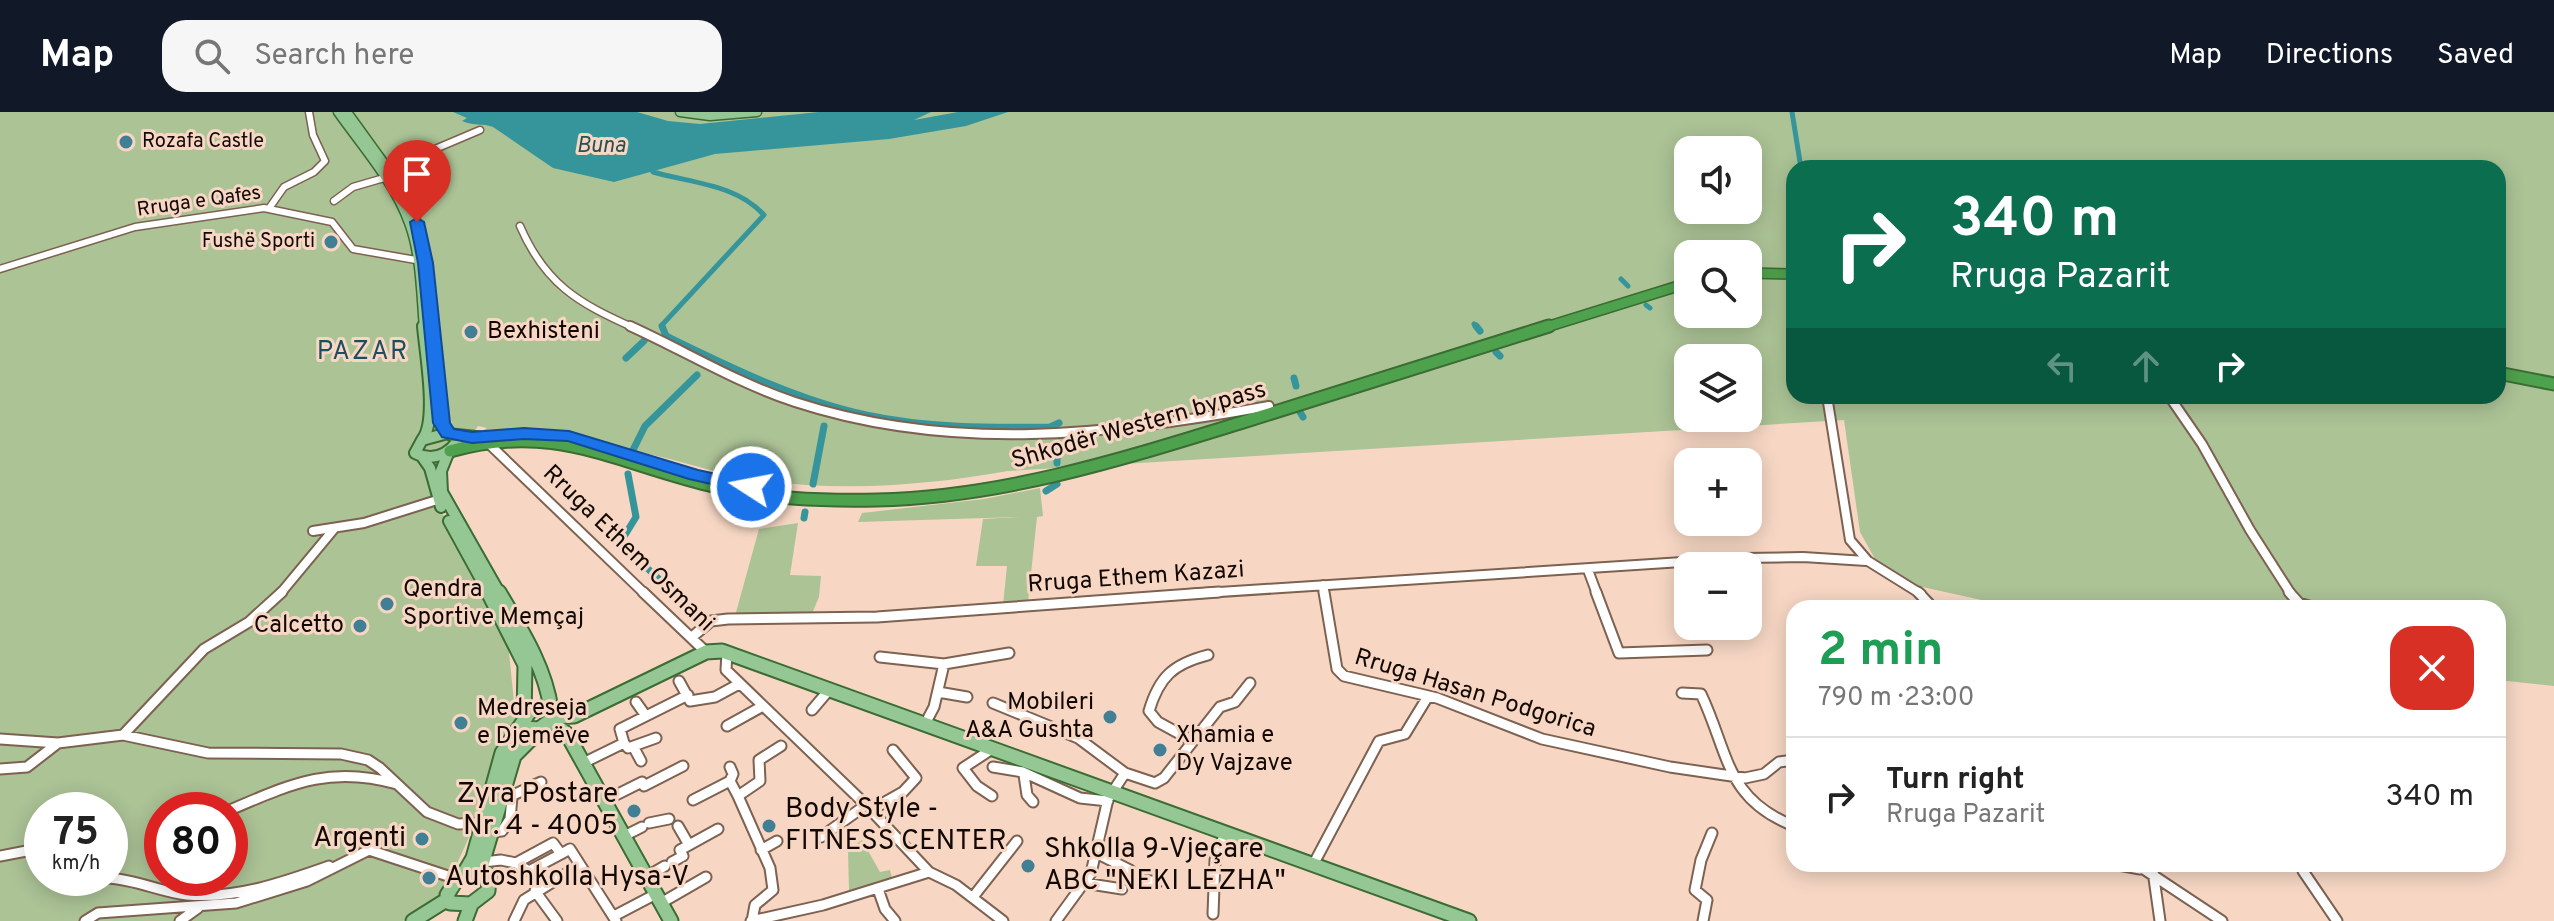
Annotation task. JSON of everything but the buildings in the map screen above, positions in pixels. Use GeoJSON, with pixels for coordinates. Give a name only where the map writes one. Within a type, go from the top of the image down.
{"type":"FeatureCollection","features":[{"type":"Feature","properties":{"kind":"highway"},"geometry":{"type":"LineString","coordinates":[[1762,271],[1786,270]]}},
{"type":"Feature","properties":{"kind":"highway","name":"Shkodër Western bypass"},"geometry":{"type":"LineString","coordinates":[[449,451],[524,433],[569,436],[696,475],[751,487],[806,493],[898,494],[976,486],[1067,468],[1674,284]]}},
{"type":"Feature","properties":{"kind":"highway","name":"Shkodër Western bypass"},"geometry":{"type":"LineString","coordinates":[[487,440],[559,442],[693,482],[779,497],[885,501],[964,494],[1097,467],[1674,284]]}},
{"type":"Feature","properties":{"kind":"highway"},"geometry":{"type":"LineString","coordinates":[[2506,372],[2554,382]]}},
{"type":"Feature","properties":{"kind":"highway"},"geometry":{"type":"LineString","coordinates":[[450,434],[487,440]]}},
{"type":"Feature","properties":{"kind":"main road"},"geometry":{"type":"LineString","coordinates":[[338,112],[386,174],[407,195],[421,235],[441,423],[457,442],[442,461],[439,475],[442,492],[529,647],[550,697],[550,718],[514,756],[506,797],[471,863],[449,889],[465,921]]}},
{"type":"Feature","properties":{"kind":"main road"},"geometry":{"type":"LineString","coordinates":[[347,112],[404,208],[416,260],[430,414],[427,434],[415,449],[429,465],[437,500],[514,638],[525,665],[523,720],[529,729],[550,718],[574,716],[633,697],[676,676],[706,652],[727,653],[992,749],[1023,769],[1225,833],[1466,921]]}},
{"type":"Feature","properties":{"kind":"main road"},"geometry":{"type":"LineString","coordinates":[[680,112],[699,116],[757,112]]}},
{"type":"Feature","properties":{"kind":"main road"},"geometry":{"type":"LineString","coordinates":[[422,440],[450,434]]}},
{"type":"Feature","properties":{"kind":"main road"},"geometry":{"type":"LineString","coordinates":[[423,458],[449,451]]}},
{"type":"Feature","properties":{"kind":"main road"},"geometry":{"type":"LineString","coordinates":[[481,867],[502,753],[523,720],[535,709],[563,728],[671,921]]}},
{"type":"Feature","properties":{"kind":"main road"},"geometry":{"type":"LineString","coordinates":[[460,877],[481,867]]}},
{"type":"Feature","properties":{"kind":"main road"},"geometry":{"type":"LineString","coordinates":[[413,921],[484,897],[491,885],[489,875],[481,867]]}},
{"type":"Feature","properties":{"kind":"street"},"geometry":{"type":"LineString","coordinates":[[270,207],[284,187],[314,172],[325,161],[313,135],[309,112]]}},
{"type":"Feature","properties":{"kind":"street"},"geometry":{"type":"LineString","coordinates":[[699,116],[734,112]]}},
{"type":"Feature","properties":{"kind":"street"},"geometry":{"type":"LineString","coordinates":[[334,201],[353,187],[480,130]]}},
{"type":"Feature","properties":{"kind":"street","name":"Rruga e Qafes"},"geometry":{"type":"LineString","coordinates":[[0,266],[135,227],[270,207],[332,222],[353,249],[416,260]]}},
{"type":"Feature","properties":{"kind":"street"},"geometry":{"type":"LineString","coordinates":[[520,226],[534,258],[545,273],[582,302],[768,392],[864,421],[963,435],[1074,436],[1151,428],[1269,406]]}},
{"type":"Feature","properties":{"kind":"street"},"geometry":{"type":"LineString","coordinates":[[1828,404],[1850,540],[1866,561],[1927,600]]}},
{"type":"Feature","properties":{"kind":"street"},"geometry":{"type":"LineString","coordinates":[[2174,404],[2296,600]]}},
{"type":"Feature","properties":{"kind":"street","name":"Rruga Ethem Osmani"},"geometry":{"type":"LineString","coordinates":[[487,440],[706,652]]}},
{"type":"Feature","properties":{"kind":"street"},"geometry":{"type":"LineString","coordinates":[[313,531],[364,523],[437,500]]}},
{"type":"Feature","properties":{"kind":"street"},"geometry":{"type":"LineString","coordinates":[[123,735],[204,649],[249,622],[277,598],[334,529]]}},
{"type":"Feature","properties":{"kind":"street","name":"Rruga Ethem Kazazi"},"geometry":{"type":"LineString","coordinates":[[692,637],[711,621],[728,619],[877,617],[1744,558],[1803,557],[1866,561]]}},
{"type":"Feature","properties":{"kind":"street"},"geometry":{"type":"LineString","coordinates":[[1588,570],[1619,653],[1707,650]]}},
{"type":"Feature","properties":{"kind":"street","name":"Rruga Hasan Podgorica"},"geometry":{"type":"LineString","coordinates":[[1323,585],[1338,672],[1344,676],[1437,698],[1545,741],[1735,778],[1764,774],[1779,762],[1786,761]]}},
{"type":"Feature","properties":{"kind":"street"},"geometry":{"type":"LineString","coordinates":[[727,653],[726,670],[869,808],[929,872],[973,897],[1003,921]]}},
{"type":"Feature","properties":{"kind":"street"},"geometry":{"type":"LineString","coordinates":[[880,657],[944,664],[1009,653]]}},
{"type":"Feature","properties":{"kind":"street"},"geometry":{"type":"LineString","coordinates":[[1191,740],[1158,722],[1149,711],[1155,690],[1168,669],[1176,663],[1208,655]]}},
{"type":"Feature","properties":{"kind":"street"},"geometry":{"type":"LineString","coordinates":[[925,724],[938,692],[944,664]]}},
{"type":"Feature","properties":{"kind":"street"},"geometry":{"type":"LineString","coordinates":[[676,676],[690,701],[707,699],[739,684]]}},
{"type":"Feature","properties":{"kind":"street"},"geometry":{"type":"LineString","coordinates":[[993,703],[1078,738],[1125,773],[1155,783],[1164,778],[1220,707],[1235,702],[1250,683]]}},
{"type":"Feature","properties":{"kind":"street"},"geometry":{"type":"LineString","coordinates":[[812,710],[829,690]]}},
{"type":"Feature","properties":{"kind":"street"},"geometry":{"type":"LineString","coordinates":[[938,692],[967,697]]}},
{"type":"Feature","properties":{"kind":"street"},"geometry":{"type":"LineString","coordinates":[[1682,693],[1701,694],[1735,778],[1759,813],[1786,823]]}},
{"type":"Feature","properties":{"kind":"street"},"geometry":{"type":"LineString","coordinates":[[583,763],[626,740],[646,716],[688,695]]}},
{"type":"Feature","properties":{"kind":"street"},"geometry":{"type":"LineString","coordinates":[[633,697],[646,716]]}},
{"type":"Feature","properties":{"kind":"street"},"geometry":{"type":"LineString","coordinates":[[1313,865],[1379,741],[1405,734],[1427,698]]}},
{"type":"Feature","properties":{"kind":"street"},"geometry":{"type":"LineString","coordinates":[[727,726],[763,706]]}},
{"type":"Feature","properties":{"kind":"street"},"geometry":{"type":"LineString","coordinates":[[0,739],[58,743],[123,735],[208,753],[341,754],[368,760],[390,776],[427,812],[458,824],[487,828]]}},
{"type":"Feature","properties":{"kind":"street"},"geometry":{"type":"LineString","coordinates":[[626,740],[656,738]]}},
{"type":"Feature","properties":{"kind":"street"},"geometry":{"type":"LineString","coordinates":[[626,740],[641,761]]}},
{"type":"Feature","properties":{"kind":"street"},"geometry":{"type":"LineString","coordinates":[[0,769],[27,767],[58,743]]}},
{"type":"Feature","properties":{"kind":"street"},"geometry":{"type":"LineString","coordinates":[[738,796],[760,781],[759,760],[781,746]]}},
{"type":"Feature","properties":{"kind":"street"},"geometry":{"type":"LineString","coordinates":[[992,749],[963,768],[977,786],[992,796]]}},
{"type":"Feature","properties":{"kind":"street"},"geometry":{"type":"LineString","coordinates":[[821,837],[903,792],[916,778],[893,750]]}},
{"type":"Feature","properties":{"kind":"street"},"geometry":{"type":"LineString","coordinates":[[604,801],[642,782],[644,786],[683,766]]}},
{"type":"Feature","properties":{"kind":"street"},"geometry":{"type":"LineString","coordinates":[[693,800],[730,781],[733,776],[730,767]]}},
{"type":"Feature","properties":{"kind":"street"},"geometry":{"type":"LineString","coordinates":[[993,767],[1023,769],[1027,795],[1033,802]]}},
{"type":"Feature","properties":{"kind":"street"},"geometry":{"type":"LineString","coordinates":[[1056,921],[1084,883],[1098,854],[1110,796],[1125,773]]}},
{"type":"Feature","properties":{"kind":"street"},"geometry":{"type":"LineString","coordinates":[[248,803],[328,778],[365,775],[397,784]]}},
{"type":"Feature","properties":{"kind":"street"},"geometry":{"type":"LineString","coordinates":[[730,781],[770,868],[773,890],[755,905],[751,921],[802,911],[929,872]]}},
{"type":"Feature","properties":{"kind":"street"},"geometry":{"type":"LineString","coordinates":[[506,797],[541,782]]}},
{"type":"Feature","properties":{"kind":"street"},"geometry":{"type":"LineString","coordinates":[[624,836],[646,825],[674,822],[689,845]]}},
{"type":"Feature","properties":{"kind":"street"},"geometry":{"type":"LineString","coordinates":[[646,877],[683,856],[680,850],[718,829]]}},
{"type":"Feature","properties":{"kind":"street"},"geometry":{"type":"LineString","coordinates":[[1213,914],[1215,860],[1225,833]]}},
{"type":"Feature","properties":{"kind":"street"},"geometry":{"type":"LineString","coordinates":[[1703,921],[1707,900],[1695,890],[1701,860],[1712,833]]}},
{"type":"Feature","properties":{"kind":"street"},"geometry":{"type":"LineString","coordinates":[[761,850],[777,841]]}},
{"type":"Feature","properties":{"kind":"street"},"geometry":{"type":"LineString","coordinates":[[973,897],[1017,841]]}},
{"type":"Feature","properties":{"kind":"street"},"geometry":{"type":"LineString","coordinates":[[481,867],[501,860],[516,863],[529,871],[570,849],[615,919],[706,877]]}},
{"type":"Feature","properties":{"kind":"street"},"geometry":{"type":"LineString","coordinates":[[128,880],[168,892],[206,894],[267,885],[342,862],[369,850],[460,877]]}},
{"type":"Feature","properties":{"kind":"street"},"geometry":{"type":"LineString","coordinates":[[0,856],[24,851]]}},
{"type":"Feature","properties":{"kind":"street"},"geometry":{"type":"LineString","coordinates":[[1098,854],[1130,870],[1137,879],[1158,882]]}},
{"type":"Feature","properties":{"kind":"street"},"geometry":{"type":"LineString","coordinates":[[180,921],[198,908],[286,889],[320,876],[342,862]]}},
{"type":"Feature","properties":{"kind":"street"},"geometry":{"type":"LineString","coordinates":[[514,921],[516,911],[535,891],[580,865]]}},
{"type":"Feature","properties":{"kind":"street"},"geometry":{"type":"LineString","coordinates":[[2147,872],[2160,921]]}},
{"type":"Feature","properties":{"kind":"street"},"geometry":{"type":"LineString","coordinates":[[2152,872],[2222,921]]}},
{"type":"Feature","properties":{"kind":"street"},"geometry":{"type":"LineString","coordinates":[[2304,872],[2337,921]]}},
{"type":"Feature","properties":{"kind":"street"},"geometry":{"type":"LineString","coordinates":[[1084,883],[1122,889]]}},
{"type":"Feature","properties":{"kind":"street"},"geometry":{"type":"LineString","coordinates":[[878,889],[885,909],[895,921]]}},
{"type":"Feature","properties":{"kind":"street"},"geometry":{"type":"LineString","coordinates":[[535,891],[557,921]]}},
{"type":"Feature","properties":{"kind":"street"},"geometry":{"type":"LineString","coordinates":[[85,921],[98,913],[198,908]]}},
{"type":"Feature","properties":{"kind":"green space"},"geometry":{"type":"Polygon","coordinates":[[[0,112],[2554,112],[2554,686],[2506,681],[2506,600],[1982,600],[1886,579],[1860,532],[1844,420],[1762,425],[1762,344],[1674,344],[1674,430],[1008,471],[906,484],[838,486],[769,481],[566,438],[480,432],[487,428],[478,426],[431,489],[506,623],[517,731],[442,897],[403,921],[0,921],[0,112]]]}},
{"type":"Feature","properties":{"kind":"green space"},"geometry":{"type":"Polygon","coordinates":[[[1040,488],[1043,516],[1037,517],[1028,602],[1003,605],[1007,566],[976,566],[983,519],[1020,517],[858,522],[862,513],[984,499],[1040,488]]]}},
{"type":"Feature","properties":{"kind":"green space"},"geometry":{"type":"Polygon","coordinates":[[[798,523],[790,575],[821,576],[819,597],[811,616],[765,613],[735,616],[759,529],[798,523]]]}},
{"type":"Feature","properties":{"kind":"green space"},"geometry":{"type":"Polygon","coordinates":[[[862,840],[880,872],[890,870],[892,878],[849,891],[848,850],[862,840]]]}},
{"type":"Feature","properties":{"kind":"water","name":"Buna"},"geometry":{"type":"Polygon","coordinates":[[[453,112],[637,112],[668,121],[700,124],[819,112],[931,112],[914,120],[958,112],[1008,112],[966,126],[889,139],[715,154],[614,182],[553,168],[493,127],[466,123],[462,121],[467,118],[453,112]]]}},
{"type":"Feature","properties":{"kind":"waterway"},"geometry":{"type":"LineString","coordinates":[[1792,112],[1800,160]]}},
{"type":"Feature","properties":{"kind":"waterway"},"geometry":{"type":"LineString","coordinates":[[653,172],[727,191],[753,205],[764,215],[662,325],[663,328]]}},
{"type":"Feature","properties":{"kind":"waterway"},"geometry":{"type":"LineString","coordinates":[[1621,279],[1628,286]]}},
{"type":"Feature","properties":{"kind":"waterway"},"geometry":{"type":"LineString","coordinates":[[1646,305],[1650,308]]}},
{"type":"Feature","properties":{"kind":"waterway"},"geometry":{"type":"LineString","coordinates":[[662,326],[666,336],[714,359],[764,382],[840,409],[911,422],[958,426],[1050,427],[1059,423]]}},
{"type":"Feature","properties":{"kind":"waterway"},"geometry":{"type":"LineString","coordinates":[[1476,326],[1480,331]]}},
{"type":"Feature","properties":{"kind":"waterway"},"geometry":{"type":"LineString","coordinates":[[626,358],[644,341]]}},
{"type":"Feature","properties":{"kind":"waterway"},"geometry":{"type":"LineString","coordinates":[[1496,352],[1500,356]]}},
{"type":"Feature","properties":{"kind":"waterway"},"geometry":{"type":"LineString","coordinates":[[633,450],[645,426],[697,375]]}},
{"type":"Feature","properties":{"kind":"waterway"},"geometry":{"type":"LineString","coordinates":[[1294,378],[1296,386]]}},
{"type":"Feature","properties":{"kind":"waterway"},"geometry":{"type":"LineString","coordinates":[[1300,412],[1303,417]]}},
{"type":"Feature","properties":{"kind":"waterway"},"geometry":{"type":"LineString","coordinates":[[813,484],[824,426]]}},
{"type":"Feature","properties":{"kind":"waterway"},"geometry":{"type":"LineString","coordinates":[[1057,445],[1057,463]]}},
{"type":"Feature","properties":{"kind":"waterway"},"geometry":{"type":"LineString","coordinates":[[628,474],[636,517],[620,543],[660,580]]}},
{"type":"Feature","properties":{"kind":"waterway"},"geometry":{"type":"LineString","coordinates":[[1046,491],[1057,484]]}},
{"type":"Feature","properties":{"kind":"waterway"},"geometry":{"type":"LineString","coordinates":[[804,518],[805,512]]}},
{"type":"Feature","properties":{"kind":"place","name":"Rozafa Castle"},"geometry":{"type":"Point","coordinates":[126,142]}},
{"type":"Feature","properties":{"kind":"place","name":"Fushë Sporti"},"geometry":{"type":"Point","coordinates":[331,242]}},
{"type":"Feature","properties":{"kind":"place","name":"Bexhisteni"},"geometry":{"type":"Point","coordinates":[471,332]}},
{"type":"Feature","properties":{"kind":"place","name":"Qendra Sportive Memçaj"},"geometry":{"type":"Point","coordinates":[387,604]}},
{"type":"Feature","properties":{"kind":"place","name":"Calcetto"},"geometry":{"type":"Point","coordinates":[360,626]}},
{"type":"Feature","properties":{"kind":"place","name":"Mobileri A&A Gushta"},"geometry":{"type":"Point","coordinates":[1110,717]}},
{"type":"Feature","properties":{"kind":"place","name":"Medreseja e Djemëve"},"geometry":{"type":"Point","coordinates":[461,723]}},
{"type":"Feature","properties":{"kind":"place","name":"Xhamia e Dy Vajzave"},"geometry":{"type":"Point","coordinates":[1160,750]}},
{"type":"Feature","properties":{"kind":"place","name":"Zyra Postare Nr. 4 - 4005"},"geometry":{"type":"Point","coordinates":[634,811]}},
{"type":"Feature","properties":{"kind":"place","name":"Body Style - FITNESS CENTER"},"geometry":{"type":"Point","coordinates":[769,826]}},
{"type":"Feature","properties":{"kind":"place","name":"Argenti"},"geometry":{"type":"Point","coordinates":[422,839]}},
{"type":"Feature","properties":{"kind":"place","name":"Shkolla 9-Vjeçare ABC \"NEKI LEZHA\""},"geometry":{"type":"Point","coordinates":[1028,866]}},
{"type":"Feature","properties":{"kind":"place","name":"Autoshkolla Hysa-V"},"geometry":{"type":"Point","coordinates":[429,878]}},
{"type":"Feature","properties":{"kind":"district","name":"PAZAR"},"geometry":{"type":"Point","coordinates":[363,352]}},
{"type":"Feature","properties":{"kind":"route"},"geometry":{"type":"LineString","coordinates":[[417,222],[426,263],[441,423],[448,433],[472,438],[524,433],[569,436],[660,465],[751,487]]}}]}
